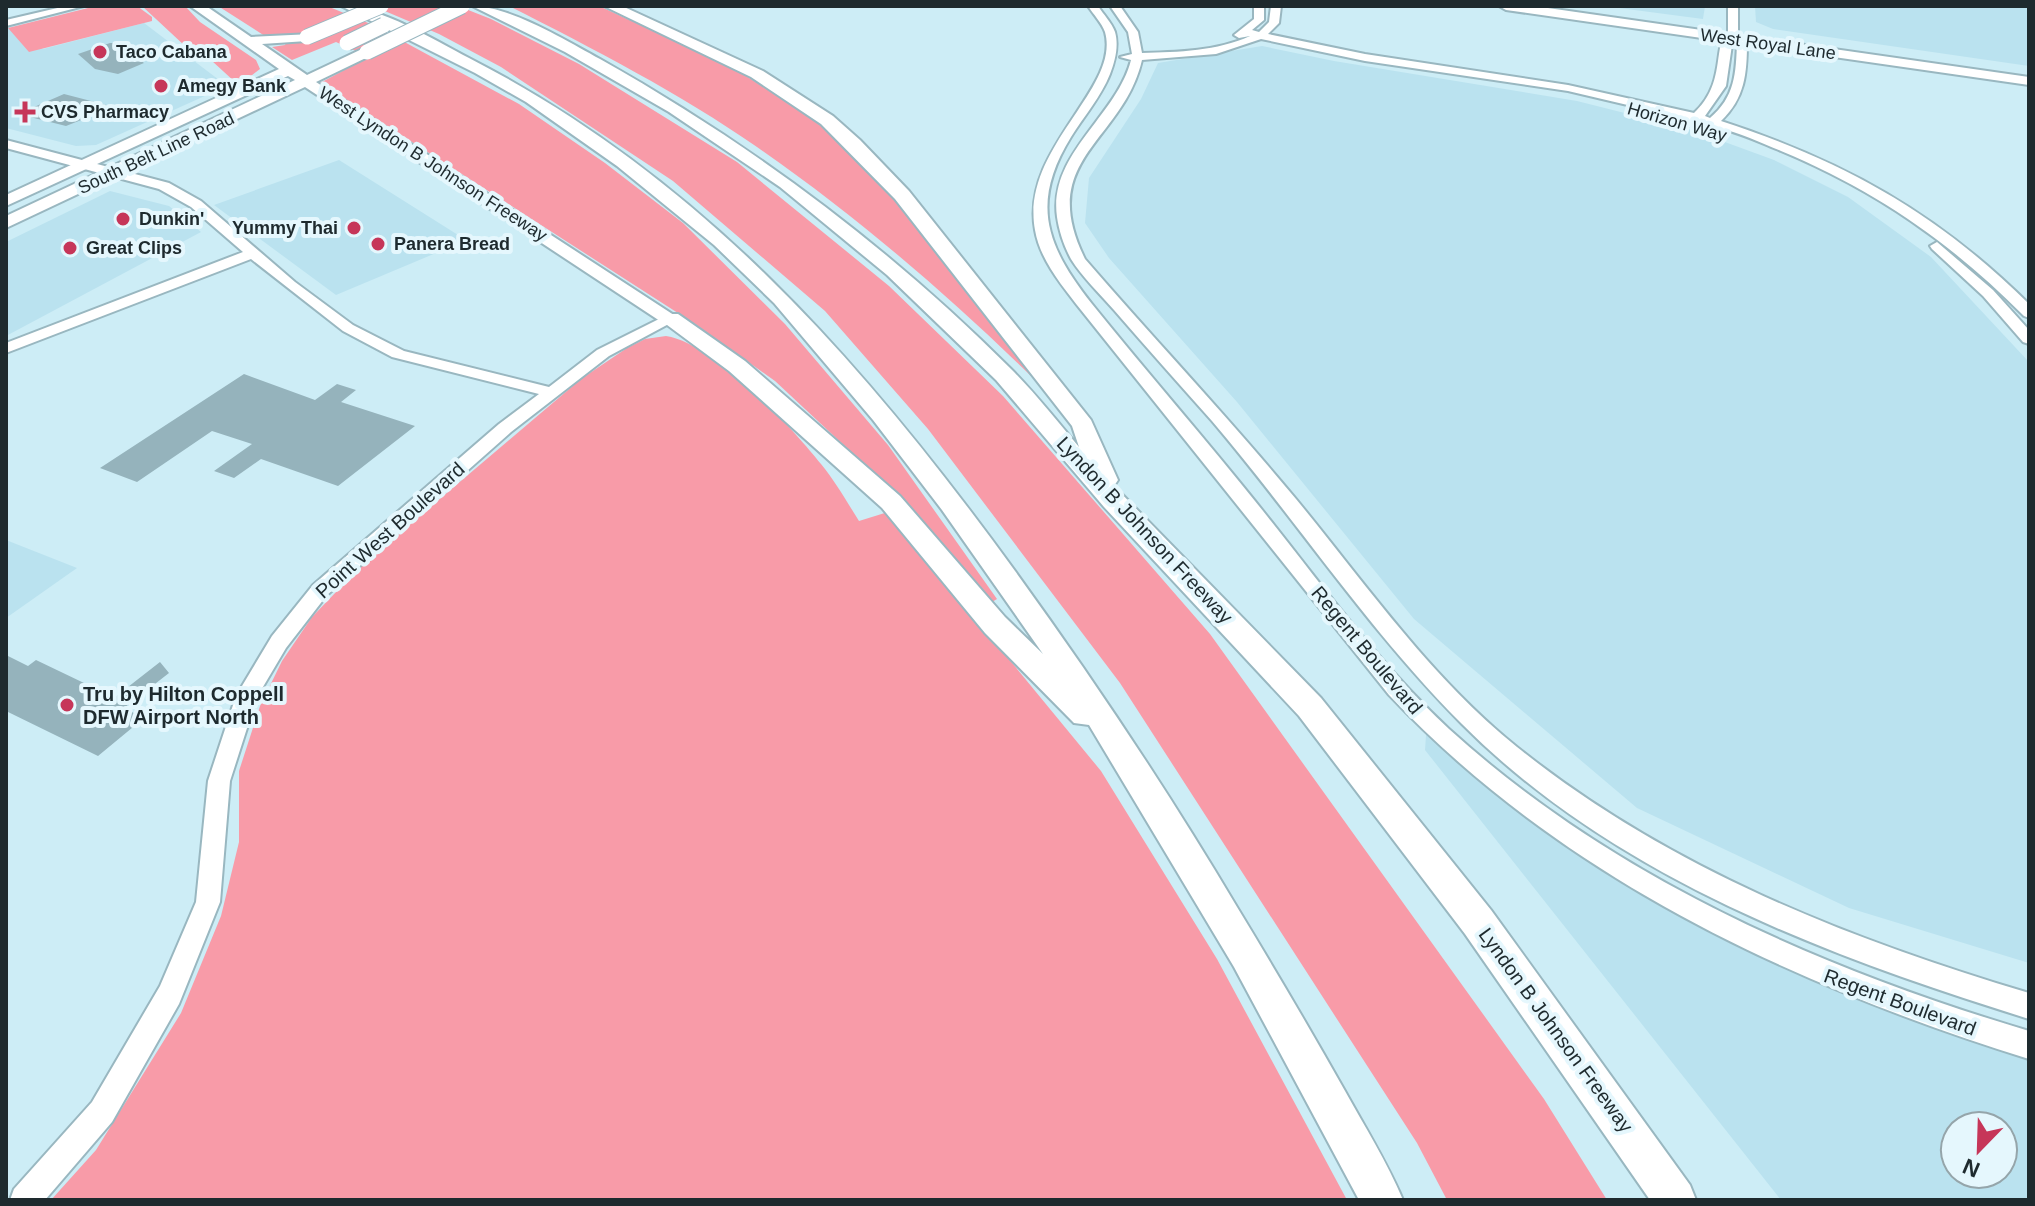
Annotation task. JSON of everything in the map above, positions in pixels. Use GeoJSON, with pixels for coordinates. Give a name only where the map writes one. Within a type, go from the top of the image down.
{"type":"FeatureCollection","features":[{"type":"Feature","properties":{"kind":"highway"},"geometry":{"type":"LineString","coordinates":[[348,6],[469,63],[553,112],[662,193],[758,278],[807,327],[964,521],[1134,763],[1296,1039],[1382,1200]]}},
{"type":"Feature","properties":{"kind":"highway","name":"Lyndon B Johnson Freeway"},"geometry":{"type":"LineString","coordinates":[[479,6],[512,20],[675,108],[786,183],[894,271],[1004,375],[1113,501],[1310,707],[1478,922],[1675,1200]]}},
{"type":"Feature","properties":{"kind":"highway"},"geometry":{"type":"LineString","coordinates":[[496,6],[512,20]]}},
{"type":"Feature","properties":{"kind":"highway"},"geometry":{"type":"LineString","coordinates":[[611,6],[721,55],[790,94],[827,120],[877,166],[1083,425],[1113,501]]}},
{"type":"Feature","properties":{"kind":"highway"},"geometry":{"type":"LineString","coordinates":[[670,319],[737,366],[891,502],[995,625],[1134,763]]}},
{"type":"Feature","properties":{"kind":"main road","name":"West Lyndon B Johnson Freeway"},"geometry":{"type":"LineString","coordinates":[[197,6],[272,57],[298,66],[306,81],[670,319]]}},
{"type":"Feature","properties":{"kind":"main road"},"geometry":{"type":"LineString","coordinates":[[249,41],[307,37],[381,6]]}},
{"type":"Feature","properties":{"kind":"main road","name":"South Belt Line Road"},"geometry":{"type":"LineString","coordinates":[[6,223],[462,6]]}},
{"type":"Feature","properties":{"kind":"main road","name":"West Royal Lane"},"geometry":{"type":"LineString","coordinates":[[1506,6],[2029,74]]}},
{"type":"Feature","properties":{"kind":"main road","name":"West Royal Lane"},"geometry":{"type":"LineString","coordinates":[[1549,6],[2029,81]]}},
{"type":"Feature","properties":{"kind":"main road"},"geometry":{"type":"LineString","coordinates":[[340,47],[410,12]]}},
{"type":"Feature","properties":{"kind":"main road"},"geometry":{"type":"LineString","coordinates":[[256,85],[272,57]]}},
{"type":"Feature","properties":{"kind":"main road","name":"South Belt Line Road"},"geometry":{"type":"LineString","coordinates":[[6,201],[298,66]]}},
{"type":"Feature","properties":{"kind":"main road"},"geometry":{"type":"LineString","coordinates":[[239,114],[302,102],[343,105]]}},
{"type":"Feature","properties":{"kind":"street"},"geometry":{"type":"LineString","coordinates":[[6,16],[52,6]]}},
{"type":"Feature","properties":{"kind":"street"},"geometry":{"type":"LineString","coordinates":[[6,23],[79,6]]}},
{"type":"Feature","properties":{"kind":"street"},"geometry":{"type":"LineString","coordinates":[[1093,6],[1107,22],[1113,53],[1208,52],[1263,37],[1277,19],[1276,6]]}},
{"type":"Feature","properties":{"kind":"street"},"geometry":{"type":"LineString","coordinates":[[1115,6],[1129,24],[1137,53]]}},
{"type":"Feature","properties":{"kind":"street"},"geometry":{"type":"LineString","coordinates":[[1137,53],[1231,39],[1246,32],[1259,20],[1259,6]]}},
{"type":"Feature","properties":{"kind":"street"},"geometry":{"type":"LineString","coordinates":[[1700,123],[1740,92],[1733,37],[1733,6]]}},
{"type":"Feature","properties":{"kind":"street","name":"Horizon Way"},"geometry":{"type":"LineString","coordinates":[[1246,32],[1490,80],[1617,101],[1700,123],[1813,160],[1882,194],[1975,258],[2029,313]]}},
{"type":"Feature","properties":{"kind":"street"},"geometry":{"type":"LineString","coordinates":[[1700,123],[1723,88],[1733,37]]}},
{"type":"Feature","properties":{"kind":"street","name":"Regent Boulevard"},"geometry":{"type":"LineString","coordinates":[[1113,53],[1108,71],[1055,150],[1039,189],[1041,230],[1053,259],[1150,388],[1236,488],[1386,678],[1427,721],[1514,795],[1600,858],[1663,897],[1743,939],[1885,999],[2029,1045]]}},
{"type":"Feature","properties":{"kind":"street","name":"Regent Boulevard"},"geometry":{"type":"LineString","coordinates":[[1137,53],[1136,71],[1125,93],[1069,173],[1063,190],[1063,207],[1071,245],[1079,260],[1261,469],[1441,691],[1506,751],[1576,804],[1640,846],[1713,887],[1853,949],[1947,983],[2029,1006]]}},
{"type":"Feature","properties":{"kind":"street","name":"Horizon Way"},"geometry":{"type":"LineString","coordinates":[[1700,123],[1804,166],[1890,212],[1960,264],[2027,335]]}},
{"type":"Feature","properties":{"kind":"street"},"geometry":{"type":"LineString","coordinates":[[6,144],[164,186],[196,204],[348,328],[398,354],[550,392]]}},
{"type":"Feature","properties":{"kind":"street"},"geometry":{"type":"LineString","coordinates":[[6,348],[254,253]]}},
{"type":"Feature","properties":{"kind":"street","name":"Point West Boulevard"},"geometry":{"type":"LineString","coordinates":[[25,1200],[102,1112],[170,995],[208,902],[219,781],[247,696],[267,658],[320,590],[378,536],[550,392],[603,353],[670,319]]}},
{"type":"Feature","properties":{"kind":"shaded area"},"geometry":{"type":"Polygon","coordinates":[[[96,6],[137,6],[152,17],[152,21],[29,52],[8,28],[96,6]]]}},
{"type":"Feature","properties":{"kind":"shaded area"},"geometry":{"type":"Polygon","coordinates":[[[142,6],[185,6],[200,22],[256,60],[260,69],[247,79],[235,82],[212,61],[185,46],[142,6]]]}},
{"type":"Feature","properties":{"kind":"shaded area"},"geometry":{"type":"Polygon","coordinates":[[[218,6],[327,6],[373,25],[519,104],[605,163],[683,223],[785,324],[888,445],[997,599],[992,602],[895,493],[775,381],[695,324],[320,83],[369,57],[336,42],[292,60],[272,47],[285,45],[287,40],[268,38],[218,6]]]}},
{"type":"Feature","properties":{"kind":"shaded area"},"geometry":{"type":"Polygon","coordinates":[[[373,6],[458,6],[491,19],[579,64],[737,162],[889,286],[1003,396],[1210,634],[1544,1099],[1607,1200],[1447,1200],[1417,1143],[1120,683],[928,429],[825,311],[673,181],[501,67],[439,34],[373,6]]]}},
{"type":"Feature","properties":{"kind":"shaded area"},"geometry":{"type":"Polygon","coordinates":[[[509,6],[599,6],[732,67],[824,126],[894,194],[1038,373],[1031,376],[899,256],[757,147],[667,90],[509,6]]]}},
{"type":"Feature","properties":{"kind":"shaded area"},"geometry":{"type":"Polygon","coordinates":[[[1604,6],[1705,6],[1703,19],[1604,6]]]}},
{"type":"Feature","properties":{"kind":"shaded area"},"geometry":{"type":"Polygon","coordinates":[[[1755,6],[2029,6],[2029,66],[1773,29],[1756,22],[1755,6]]]}},
{"type":"Feature","properties":{"kind":"shaded area"},"geometry":{"type":"Polygon","coordinates":[[[144,23],[227,86],[96,145],[76,146],[6,128],[6,29],[13,28],[43,49],[144,23]]]}},
{"type":"Feature","properties":{"kind":"shaded area"},"geometry":{"type":"Polygon","coordinates":[[[1262,46],[1577,101],[1692,130],[1774,160],[1848,197],[1931,257],[2029,362],[2029,963],[1849,908],[1637,808],[1414,619],[1237,402],[1109,258],[1085,223],[1089,178],[1141,99],[1158,63],[1262,46]]]}},
{"type":"Feature","properties":{"kind":"shaded area"},"geometry":{"type":"Polygon","coordinates":[[[339,160],[467,240],[336,295],[214,205],[339,160]]]}},
{"type":"Feature","properties":{"kind":"shaded area"},"geometry":{"type":"Polygon","coordinates":[[[110,191],[169,206],[201,232],[6,336],[6,242],[110,191]]]}},
{"type":"Feature","properties":{"kind":"shaded area"},"geometry":{"type":"Polygon","coordinates":[[[666,336],[706,354],[750,388],[808,448],[859,521],[888,512],[1101,771],[1217,959],[1347,1200],[51,1200],[96,1150],[181,1013],[221,916],[239,842],[239,771],[260,706],[282,661],[312,617],[362,565],[581,379],[627,348],[645,339],[666,336]]]}},
{"type":"Feature","properties":{"kind":"shaded area"},"geometry":{"type":"Polygon","coordinates":[[[6,540],[77,568],[6,618],[6,540]]]}},
{"type":"Feature","properties":{"kind":"shaded area"},"geometry":{"type":"Polygon","coordinates":[[[1427,721],[1663,897],[2029,1045],[2029,1200],[1781,1200],[1425,750],[1427,721]]]}},
{"type":"Feature","properties":{"kind":"building"},"geometry":{"type":"Polygon","coordinates":[[[118,43],[144,63],[118,74],[95,69],[78,54],[118,43]]]}},
{"type":"Feature","properties":{"kind":"building","name":"CVS Pharmacy"},"geometry":{"type":"Polygon","coordinates":[[[64,94],[114,107],[66,126],[18,114],[64,94]]]}},
{"type":"Feature","properties":{"kind":"building"},"geometry":{"type":"Polygon","coordinates":[[[244,374],[315,400],[337,384],[356,390],[341,402],[415,426],[338,486],[261,459],[234,478],[214,471],[252,444],[212,431],[137,482],[100,468],[244,374]]]}},
{"type":"Feature","properties":{"kind":"building","name":"Tru by Hilton Coppell DFW Airport North"},"geometry":{"type":"Polygon","coordinates":[[[6,655],[28,666],[36,660],[84,683],[79,687],[110,701],[160,662],[169,673],[124,708],[144,718],[98,756],[6,711],[6,655]]]}},
{"type":"Feature","properties":{"kind":"place","name":"Taco Cabana"},"geometry":{"type":"Point","coordinates":[100,52]}},
{"type":"Feature","properties":{"kind":"place","name":"Amegy Bank"},"geometry":{"type":"Point","coordinates":[161,86]}},
{"type":"Feature","properties":{"kind":"place","name":"CVS Pharmacy"},"geometry":{"type":"Point","coordinates":[25,112]}},
{"type":"Feature","properties":{"kind":"place","name":"Dunkin'"},"geometry":{"type":"Point","coordinates":[123,219]}},
{"type":"Feature","properties":{"kind":"place","name":"Yummy Thai"},"geometry":{"type":"Point","coordinates":[354,228]}},
{"type":"Feature","properties":{"kind":"place","name":"Panera Bread"},"geometry":{"type":"Point","coordinates":[378,244]}},
{"type":"Feature","properties":{"kind":"place","name":"Great Clips"},"geometry":{"type":"Point","coordinates":[70,248]}},
{"type":"Feature","properties":{"kind":"place","name":"Tru by Hilton Coppell DFW Airport North"},"geometry":{"type":"Point","coordinates":[67,705]}}]}
